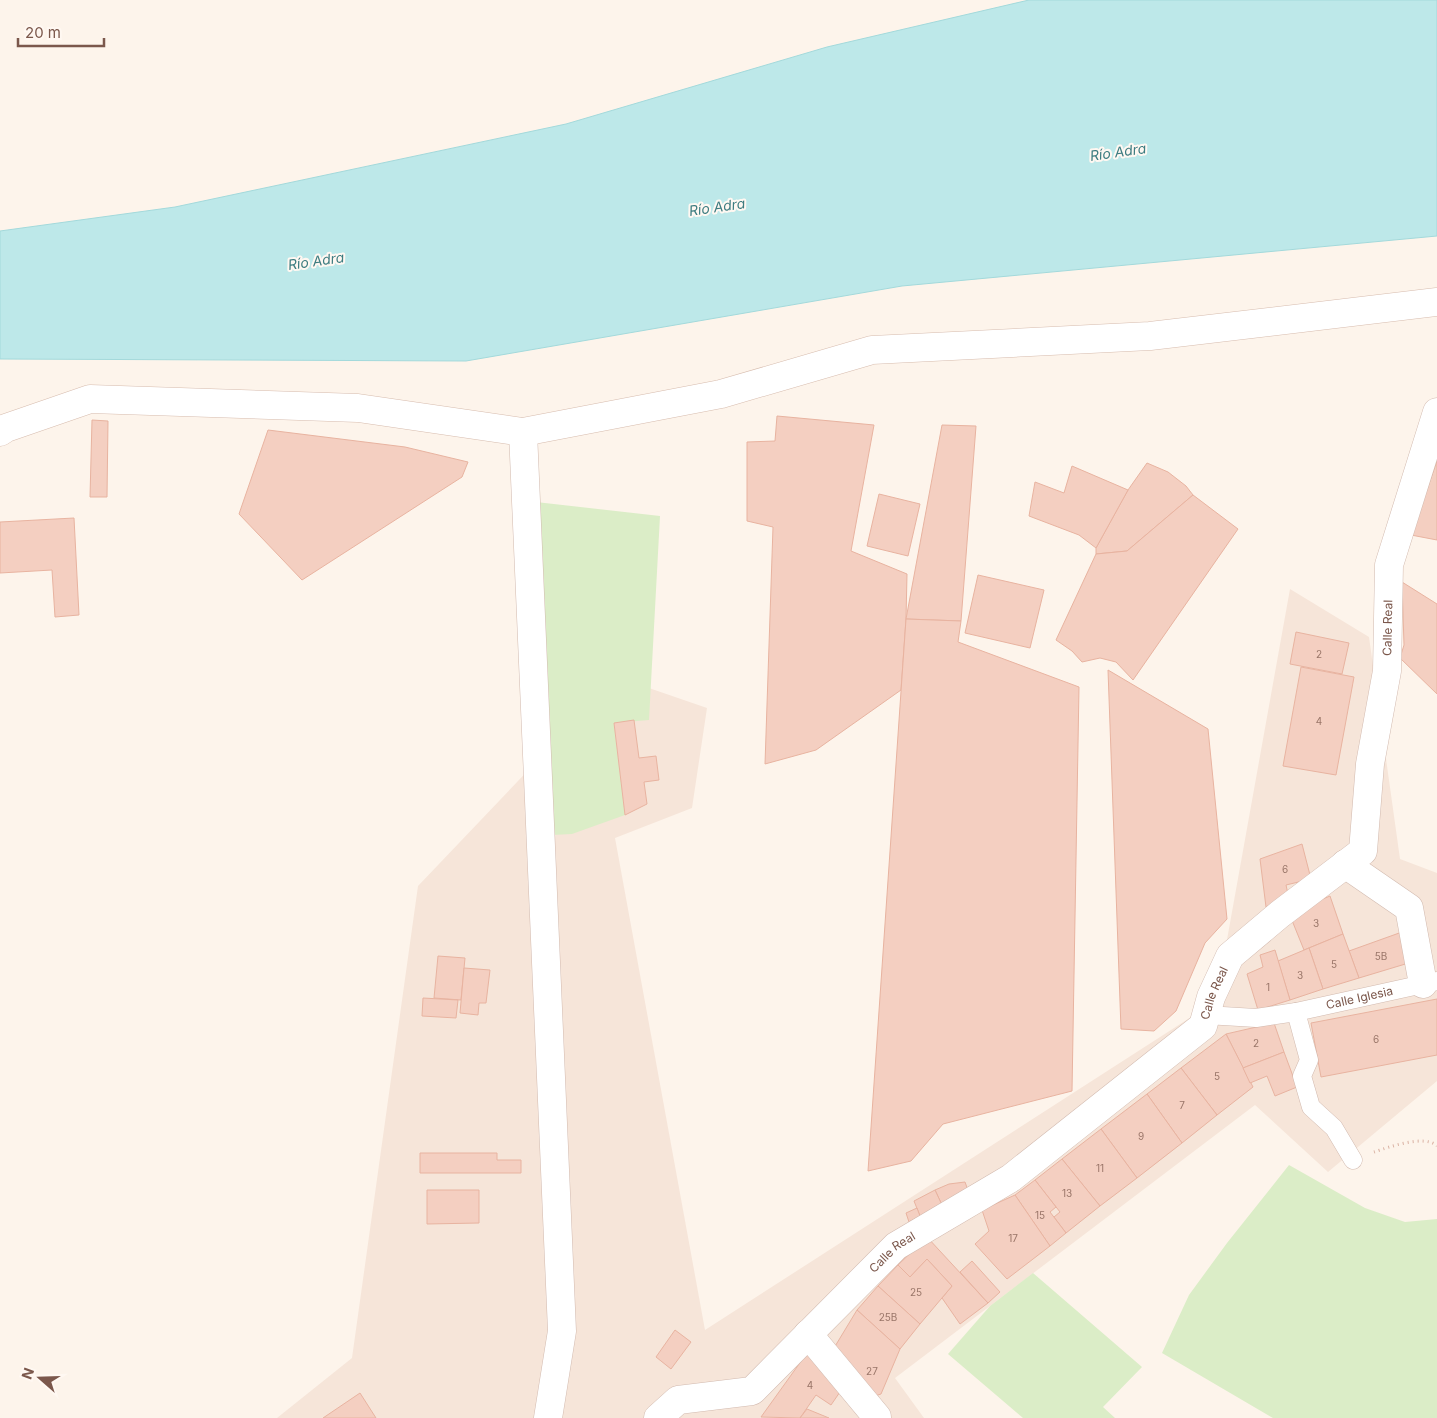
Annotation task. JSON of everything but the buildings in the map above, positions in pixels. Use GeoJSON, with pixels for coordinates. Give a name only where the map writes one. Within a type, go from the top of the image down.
{"type":"FeatureCollection","features":[{"type":"Feature","properties":{"kind":"street"},"geometry":{"type":"LineString","coordinates":[[0,432],[6,428],[90,399],[358,408],[523,432],[721,394],[872,350],[1150,336],[1437,302]]}},
{"type":"Feature","properties":{"kind":"street","name":"Calle Real"},"geometry":{"type":"LineString","coordinates":[[658,1418],[678,1400],[752,1391],[896,1246],[1011,1178],[1203,1026],[1212,998],[1230,956],[1280,914],[1362,851],[1370,764],[1387,671],[1389,565],[1437,412]]}},
{"type":"Feature","properties":{"kind":"street"},"geometry":{"type":"LineString","coordinates":[[523,432],[562,1331],[548,1418]]}},
{"type":"Feature","properties":{"kind":"street","name":"Calle Iglesia"},"geometry":{"type":"LineString","coordinates":[[1345,864],[1409,908],[1430,983]]}},
{"type":"Feature","properties":{"kind":"street"},"geometry":{"type":"LineString","coordinates":[[808,1334],[876,1418]]}},
{"type":"Feature","properties":{"kind":"lane","name":"Calle Iglesia"},"geometry":{"type":"LineString","coordinates":[[1206,1014],[1256,1018],[1296,1012],[1430,983]]}},
{"type":"Feature","properties":{"kind":"lane"},"geometry":{"type":"LineString","coordinates":[[1296,1012],[1310,1060],[1302,1076],[1311,1107],[1334,1128],[1353,1160]]}},
{"type":"Feature","properties":{"kind":"path"},"geometry":{"type":"LineString","coordinates":[[1353,1160],[1385,1149],[1418,1141],[1434,1143],[1437,1146]]}},
{"type":"Feature","properties":{"kind":"shaded area"},"geometry":{"type":"Polygon","coordinates":[[[1290,589],[1369,637],[1400,859],[1437,873],[1437,1081],[1328,1172],[1255,1105],[895,1378],[924,1418],[277,1418],[352,1358],[418,886],[617,677],[707,708],[692,808],[615,838],[705,1330],[1216,1001],[1290,589]]]}},
{"type":"Feature","properties":{"kind":"green space"},"geometry":{"type":"Polygon","coordinates":[[[536,502],[660,516],[649,720],[614,723],[625,815],[572,834],[552,835],[536,502]]]}},
{"type":"Feature","properties":{"kind":"green space"},"geometry":{"type":"Polygon","coordinates":[[[1289,1165],[1365,1208],[1405,1222],[1437,1219],[1437,1418],[1273,1418],[1162,1353],[1189,1295],[1227,1243],[1289,1165]]]}},
{"type":"Feature","properties":{"kind":"green space"},"geometry":{"type":"Polygon","coordinates":[[[1033,1273],[1142,1367],[1103,1407],[1115,1418],[1023,1418],[948,1354],[990,1306],[1033,1273]]]}},
{"type":"Feature","properties":{"kind":"water","name":"Río Adra"},"geometry":{"type":"Polygon","coordinates":[[[1029,0],[1437,0],[1437,236],[902,286],[466,361],[0,359],[0,231],[175,207],[566,124],[827,47],[1029,0]]]}}]}
